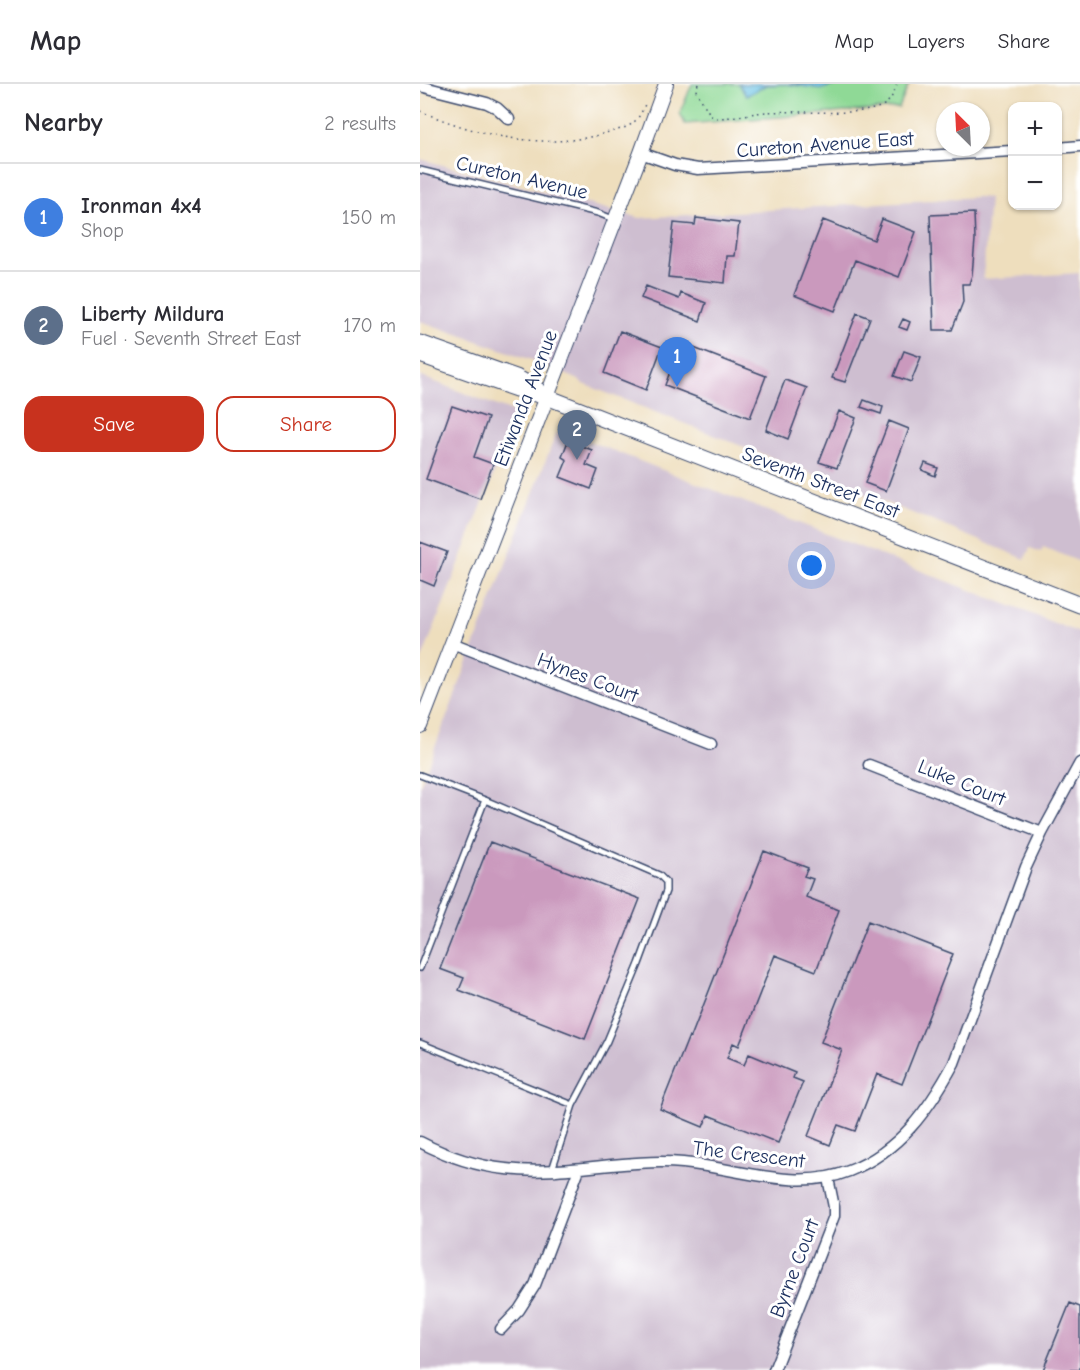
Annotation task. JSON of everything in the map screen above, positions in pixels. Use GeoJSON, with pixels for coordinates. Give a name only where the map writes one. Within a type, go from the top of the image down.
{"type":"FeatureCollection","features":[{"type":"Feature","properties":{"kind":"main road"},"geometry":{"type":"LineString","coordinates":[[420,344],[516,377],[547,397]]}},
{"type":"Feature","properties":{"kind":"main road"},"geometry":{"type":"LineString","coordinates":[[420,356],[516,389],[547,397]]}},
{"type":"Feature","properties":{"kind":"main road","name":"Seventh Street East"},"geometry":{"type":"LineString","coordinates":[[547,397],[1080,605]]}},
{"type":"Feature","properties":{"kind":"street","name":"Etiwanda Avenue"},"geometry":{"type":"LineString","coordinates":[[421,720],[666,84]]}},
{"type":"Feature","properties":{"kind":"street"},"geometry":{"type":"LineString","coordinates":[[420,86],[487,103],[497,108],[509,119]]}},
{"type":"Feature","properties":{"kind":"street"},"geometry":{"type":"LineString","coordinates":[[1062,148],[1080,146]]}},
{"type":"Feature","properties":{"kind":"street","name":"Cureton Avenue East"},"geometry":{"type":"LineString","coordinates":[[641,153],[675,165],[698,169],[1008,151]]}},
{"type":"Feature","properties":{"kind":"street","name":"Hynes Court"},"geometry":{"type":"LineString","coordinates":[[452,643],[711,744]]}},
{"type":"Feature","properties":{"kind":"street","name":"The Crescent"},"geometry":{"type":"LineString","coordinates":[[420,1142],[454,1157],[480,1165],[505,1169],[552,1170],[636,1163],[681,1163],[794,1180],[828,1178],[864,1165],[894,1146],[939,1090],[965,1036],[1014,899],[1042,833],[1080,763]]}},
{"type":"Feature","properties":{"kind":"street","name":"Luke Court"},"geometry":{"type":"LineString","coordinates":[[869,765],[1042,833]]}},
{"type":"Feature","properties":{"kind":"street"},"geometry":{"type":"LineString","coordinates":[[501,1329],[519,1310],[535,1285],[579,1169]]}},
{"type":"Feature","properties":{"kind":"street","name":"Byrne Court"},"geometry":{"type":"LineString","coordinates":[[774,1370],[834,1216],[828,1178]]}},
{"type":"Feature","properties":{"kind":"lane","name":"Cureton Avenue"},"geometry":{"type":"LineString","coordinates":[[420,170],[598,213],[615,220]]}},
{"type":"Feature","properties":{"kind":"lane"},"geometry":{"type":"LineString","coordinates":[[420,775],[485,800],[659,875],[666,882],[666,891],[639,964],[607,1041],[573,1105],[552,1170]]}},
{"type":"Feature","properties":{"kind":"lane"},"geometry":{"type":"LineString","coordinates":[[420,968],[485,800]]}},
{"type":"Feature","properties":{"kind":"lane"},"geometry":{"type":"LineString","coordinates":[[420,1043],[573,1105]]}},
{"type":"Feature","properties":{"kind":"path"},"geometry":{"type":"LineString","coordinates":[[698,84],[696,91],[711,116],[717,118],[770,111],[873,109],[890,100],[897,84]]}},
{"type":"Feature","properties":{"kind":"path"},"geometry":{"type":"LineString","coordinates":[[420,111],[446,122],[490,134],[555,142],[578,141],[630,125],[638,118],[647,100],[659,102]]}},
{"type":"Feature","properties":{"kind":"shaded area"},"geometry":{"type":"Polygon","coordinates":[[[420,159],[640,218],[989,198],[983,279],[1079,273],[1080,562],[1043,547],[1041,552],[1030,548],[1025,559],[581,383],[579,380],[535,361],[420,321],[420,159]]]}},
{"type":"Feature","properties":{"kind":"shaded area"},"geometry":{"type":"Polygon","coordinates":[[[420,376],[513,412],[516,417],[420,664],[420,376]]]}},
{"type":"Feature","properties":{"kind":"shaded area"},"geometry":{"type":"Polygon","coordinates":[[[563,431],[1080,633],[1080,1370],[420,1370],[420,786],[556,434],[563,431]]]}},
{"type":"Feature","properties":{"kind":"green space"},"geometry":{"type":"Polygon","coordinates":[[[692,84],[909,84],[899,108],[685,124],[680,113],[692,84]]]}},
{"type":"Feature","properties":{"kind":"water"},"geometry":{"type":"Polygon","coordinates":[[[739,84],[786,84],[766,85],[746,96],[739,84]]]}},
{"type":"Feature","properties":{"kind":"water"},"geometry":{"type":"Polygon","coordinates":[[[786,84],[839,84],[822,89],[786,84]]]}},
{"type":"Feature","properties":{"kind":"building"},"geometry":{"type":"Polygon","coordinates":[[[974,213],[975,240],[972,275],[969,284],[962,284],[963,302],[952,330],[934,330],[930,215],[974,213]]]}},
{"type":"Feature","properties":{"kind":"building"},"geometry":{"type":"Polygon","coordinates":[[[696,218],[739,223],[735,256],[727,256],[725,283],[668,277],[674,223],[695,225],[696,218]]]}},
{"type":"Feature","properties":{"kind":"building"},"geometry":{"type":"Polygon","coordinates":[[[882,219],[916,232],[899,277],[855,260],[835,311],[794,295],[823,220],[874,240],[882,219]]]}},
{"type":"Feature","properties":{"kind":"building"},"geometry":{"type":"Polygon","coordinates":[[[646,286],[679,299],[681,293],[706,303],[700,321],[641,298],[646,286]]]}},
{"type":"Feature","properties":{"kind":"building"},"geometry":{"type":"Polygon","coordinates":[[[857,313],[870,318],[845,382],[832,378],[857,313]]]}},
{"type":"Feature","properties":{"kind":"building"},"geometry":{"type":"Polygon","coordinates":[[[903,319],[910,322],[907,330],[899,327],[903,319]]]}},
{"type":"Feature","properties":{"kind":"building"},"geometry":{"type":"Polygon","coordinates":[[[620,331],[662,347],[646,390],[604,373],[620,331]]]}},
{"type":"Feature","properties":{"kind":"building"},"geometry":{"type":"Polygon","coordinates":[[[681,343],[766,376],[750,418],[665,385],[681,343]]]}},
{"type":"Feature","properties":{"kind":"building"},"geometry":{"type":"Polygon","coordinates":[[[904,351],[921,357],[911,382],[894,376],[904,351]]]}},
{"type":"Feature","properties":{"kind":"building"},"geometry":{"type":"Polygon","coordinates":[[[785,380],[807,388],[788,439],[766,430],[785,380]]]}},
{"type":"Feature","properties":{"kind":"building"},"geometry":{"type":"Polygon","coordinates":[[[864,400],[883,407],[881,414],[861,407],[864,400]]]}},
{"type":"Feature","properties":{"kind":"building"},"geometry":{"type":"Polygon","coordinates":[[[452,406],[488,418],[474,457],[493,464],[480,499],[426,479],[452,406]]]}},
{"type":"Feature","properties":{"kind":"building"},"geometry":{"type":"Polygon","coordinates":[[[839,411],[856,418],[837,468],[819,462],[839,411]]]}},
{"type":"Feature","properties":{"kind":"building"},"geometry":{"type":"Polygon","coordinates":[[[889,421],[909,429],[886,491],[865,483],[889,421]]]}},
{"type":"Feature","properties":{"kind":"building"},"geometry":{"type":"Polygon","coordinates":[[[568,441],[592,450],[586,465],[598,470],[591,489],[560,477],[567,460],[562,457],[568,441]]]}},
{"type":"Feature","properties":{"kind":"building"},"geometry":{"type":"Polygon","coordinates":[[[925,463],[938,468],[935,476],[922,470],[925,463]]]}},
{"type":"Feature","properties":{"kind":"building"},"geometry":{"type":"Polygon","coordinates":[[[420,542],[447,552],[434,586],[420,580],[420,542]]]}},
{"type":"Feature","properties":{"kind":"building"},"geometry":{"type":"Polygon","coordinates":[[[490,842],[640,899],[585,1039],[459,990],[464,978],[440,969],[490,842]]]}},
{"type":"Feature","properties":{"kind":"building"},"geometry":{"type":"Polygon","coordinates":[[[764,851],[808,868],[804,876],[813,879],[806,897],[839,910],[816,971],[775,955],[739,1046],[733,1043],[727,1058],[744,1065],[749,1054],[795,1073],[793,1078],[803,1082],[778,1143],[708,1115],[703,1127],[660,1109],[689,1036],[691,1037],[764,851]]]}},
{"type":"Feature","properties":{"kind":"building"},"geometry":{"type":"Polygon","coordinates":[[[868,921],[953,954],[902,1084],[877,1074],[855,1131],[838,1125],[830,1145],[808,1136],[842,1050],[821,1042],[868,921]]]}},
{"type":"Feature","properties":{"kind":"building"},"geometry":{"type":"Polygon","coordinates":[[[1070,1303],[1080,1307],[1080,1370],[1043,1370],[1070,1303]]]}},
{"type":"Feature","properties":{"kind":"place","name":"Ironman 4x4"},"geometry":{"type":"Point","coordinates":[677,387]}},
{"type":"Feature","properties":{"kind":"place","name":"Liberty Mildura"},"geometry":{"type":"Point","coordinates":[577,460]}}]}
